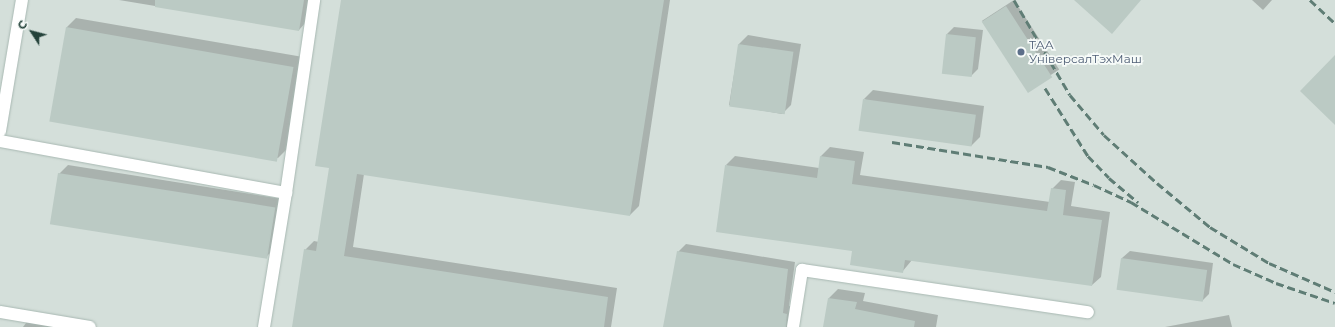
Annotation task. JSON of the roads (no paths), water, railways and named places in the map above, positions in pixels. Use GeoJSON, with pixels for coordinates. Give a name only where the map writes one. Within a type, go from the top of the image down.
{"type":"FeatureCollection","features":[{"type":"Feature","properties":{"kind":"lane"},"geometry":{"type":"LineString","coordinates":[[0,131],[22,0]]}},
{"type":"Feature","properties":{"kind":"lane"},"geometry":{"type":"LineString","coordinates":[[264,327],[286,192],[314,0]]}},
{"type":"Feature","properties":{"kind":"lane"},"geometry":{"type":"LineString","coordinates":[[0,141],[286,192]]}},
{"type":"Feature","properties":{"kind":"lane"},"geometry":{"type":"LineString","coordinates":[[793,327],[802,270],[1088,312]]}},
{"type":"Feature","properties":{"kind":"lane"},"geometry":{"type":"LineString","coordinates":[[0,312],[90,327]]}},
{"type":"Feature","properties":{"kind":"railway"},"geometry":{"type":"LineString","coordinates":[[1014,0],[1070,95],[1104,135],[1157,183],[1210,227],[1269,263],[1335,292]]}},
{"type":"Feature","properties":{"kind":"railway"},"geometry":{"type":"LineString","coordinates":[[1310,0],[1335,23]]}},
{"type":"Feature","properties":{"kind":"railway"},"geometry":{"type":"LineString","coordinates":[[1045,88],[1088,156],[1109,178],[1138,202]]}},
{"type":"Feature","properties":{"kind":"railway"},"geometry":{"type":"LineString","coordinates":[[892,142],[1048,167],[1094,185],[1131,202],[1233,264],[1276,283],[1335,303]]}},
{"type":"Feature","properties":{"kind":"place","name":"ТАА УніверсалТэхМаш"},"geometry":{"type":"Point","coordinates":[1021,52]}}]}
